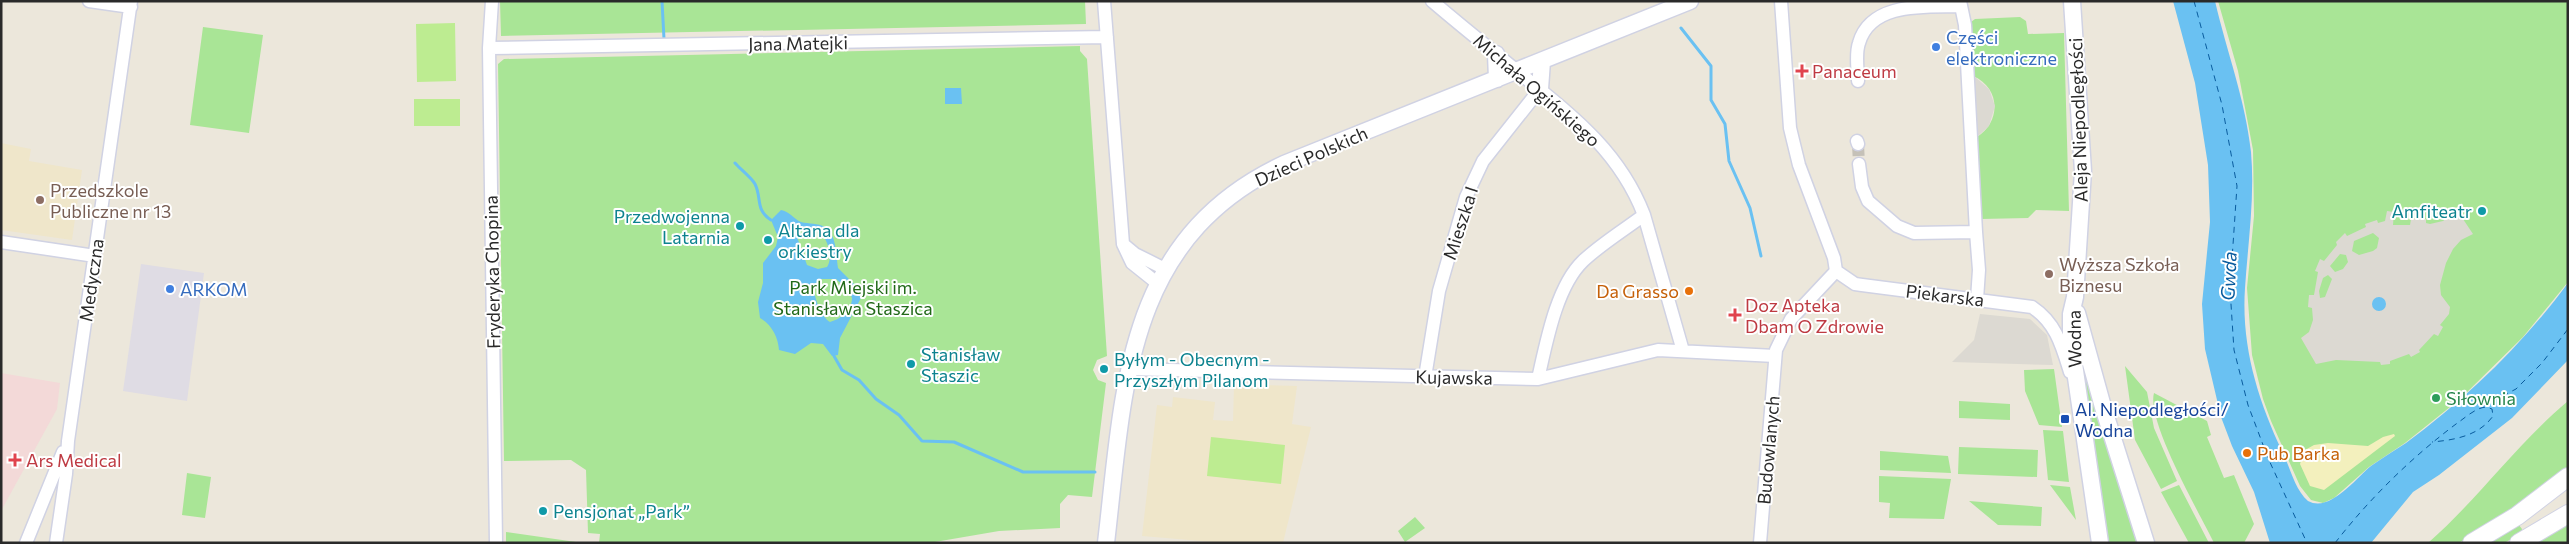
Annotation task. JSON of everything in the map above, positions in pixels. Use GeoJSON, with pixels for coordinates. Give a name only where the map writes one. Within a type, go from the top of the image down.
{"type":"FeatureCollection","features":[{"type":"Feature","properties":{"kind":"main road"},"geometry":{"type":"LineString","coordinates":[[2472,543],[2538,501],[2568,477]]}},
{"type":"Feature","properties":{"kind":"main road"},"geometry":{"type":"LineString","coordinates":[[2519,543],[2560,518],[2538,501]]}},
{"type":"Feature","properties":{"kind":"street"},"geometry":{"type":"LineString","coordinates":[[89,1],[131,4]]}},
{"type":"Feature","properties":{"kind":"street","name":"Fryderyka Chopina"},"geometry":{"type":"LineString","coordinates":[[492,1],[489,48],[496,543]]}},
{"type":"Feature","properties":{"kind":"street"},"geometry":{"type":"LineString","coordinates":[[1104,1],[1122,244],[1132,263],[1161,276]]}},
{"type":"Feature","properties":{"kind":"street","name":"Michała Ogińskiego"},"geometry":{"type":"LineString","coordinates":[[1432,1],[1584,126],[1602,145],[1637,197],[1644,215],[1683,351]]}},
{"type":"Feature","properties":{"kind":"street","name":"Dzieci Polskich"},"geometry":{"type":"LineString","coordinates":[[1106,543],[1129,369],[1143,316],[1161,276],[1187,238],[1211,213],[1232,195],[1262,176],[1302,157],[1690,1]]}},
{"type":"Feature","properties":{"kind":"street"},"geometry":{"type":"LineString","coordinates":[[1775,356],[1781,338],[1792,318],[1836,271],[1834,258],[1799,166],[1793,142],[1781,1]]}},
{"type":"Feature","properties":{"kind":"street","name":"Aleja Niepodległości"},"geometry":{"type":"LineString","coordinates":[[2072,1],[2084,171],[2074,299]]}},
{"type":"Feature","properties":{"kind":"street","name":"Medyczna"},"geometry":{"type":"LineString","coordinates":[[56,543],[66,474],[68,441],[131,4]]}},
{"type":"Feature","properties":{"kind":"street"},"geometry":{"type":"LineString","coordinates":[[1858,81],[1859,43],[1868,26],[1883,15],[1913,8],[1960,4],[1965,25],[1979,270],[1977,300]]}},
{"type":"Feature","properties":{"kind":"street","name":"Jana Matejki"},"geometry":{"type":"LineString","coordinates":[[489,48],[1107,37]]}},
{"type":"Feature","properties":{"kind":"street"},"geometry":{"type":"LineString","coordinates":[[1496,54],[1497,79]]}},
{"type":"Feature","properties":{"kind":"street"},"geometry":{"type":"LineString","coordinates":[[1540,89],[1542,60]]}},
{"type":"Feature","properties":{"kind":"street","name":"Mieszka I"},"geometry":{"type":"LineString","coordinates":[[1424,377],[1439,291],[1466,197],[1483,161],[1540,89]]}},
{"type":"Feature","properties":{"kind":"street"},"geometry":{"type":"LineString","coordinates":[[1859,164],[1862,188],[1868,201],[1897,226],[1914,233],[1976,232]]}},
{"type":"Feature","properties":{"kind":"street"},"geometry":{"type":"LineString","coordinates":[[1538,379],[1561,296],[1574,272],[1583,261],[1644,215]]}},
{"type":"Feature","properties":{"kind":"street"},"geometry":{"type":"LineString","coordinates":[[1,242],[95,256]]}},
{"type":"Feature","properties":{"kind":"street","name":"Piekarska"},"geometry":{"type":"LineString","coordinates":[[1836,271],[1855,284],[2023,304],[2042,313],[2050,321],[2060,340],[2077,396]]}},
{"type":"Feature","properties":{"kind":"street","name":"Wodna"},"geometry":{"type":"LineString","coordinates":[[2074,299],[2089,360],[2146,543]]}},
{"type":"Feature","properties":{"kind":"street","name":"Wodna"},"geometry":{"type":"LineString","coordinates":[[2074,299],[2071,314],[2072,363],[2100,543]]}},
{"type":"Feature","properties":{"kind":"street","name":"Kujawska"},"geometry":{"type":"LineString","coordinates":[[1129,369],[1538,379],[1658,350],[1775,356]]}},
{"type":"Feature","properties":{"kind":"street"},"geometry":{"type":"LineString","coordinates":[[2072,363],[2076,353],[2080,351],[2084,352],[2089,360]]}},
{"type":"Feature","properties":{"kind":"street","name":"Budowlanych"},"geometry":{"type":"LineString","coordinates":[[1760,543],[1775,356]]}},
{"type":"Feature","properties":{"kind":"street","name":"Medyczna"},"geometry":{"type":"LineString","coordinates":[[26,543],[68,441]]}},
{"type":"Feature","properties":{"kind":"shaded area"},"geometry":{"type":"Polygon","coordinates":[[[1974,76],[1989,89],[1995,106],[1989,126],[1977,137],[1974,76]]]}},
{"type":"Feature","properties":{"kind":"shaded area","name":"Przedszkole Publiczne nr 13"},"geometry":{"type":"Polygon","coordinates":[[[1,143],[31,149],[29,161],[82,170],[72,240],[1,230],[1,143]]]}},
{"type":"Feature","properties":{"kind":"shaded area"},"geometry":{"type":"Polygon","coordinates":[[[2457,210],[2473,234],[2461,240],[2453,249],[2446,263],[2440,285],[2441,295],[2450,307],[2449,314],[2440,325],[2443,327],[2438,336],[2434,334],[2419,350],[2420,352],[2411,357],[2409,354],[2390,361],[2390,364],[2381,365],[2380,362],[2336,360],[2316,364],[2301,338],[2309,332],[2313,320],[2312,308],[2308,307],[2309,295],[2314,295],[2318,272],[2315,271],[2320,259],[2324,261],[2337,245],[2336,242],[2345,233],[2347,236],[2366,227],[2365,224],[2377,220],[2378,223],[2385,221],[2387,211],[2394,212],[2393,225],[2410,225],[2411,219],[2426,219],[2426,223],[2430,224],[2443,221],[2457,210]],[[2373,233],[2354,241],[2352,251],[2359,255],[2377,248],[2379,238],[2373,233]],[[2340,254],[2330,266],[2335,272],[2343,269],[2348,262],[2346,255],[2340,254]],[[2328,275],[2323,278],[2319,291],[2320,298],[2325,297],[2332,279],[2328,275]]]}},
{"type":"Feature","properties":{"kind":"shaded area"},"geometry":{"type":"Polygon","coordinates":[[[141,264],[204,273],[187,401],[123,391],[141,264]]]}},
{"type":"Feature","properties":{"kind":"shaded area"},"geometry":{"type":"Polygon","coordinates":[[[1980,314],[2030,319],[2047,335],[2053,365],[1952,362],[1974,340],[1980,314]]]}},
{"type":"Feature","properties":{"kind":"shaded area","name":"Ars Medical"},"geometry":{"type":"Polygon","coordinates":[[[1,373],[60,383],[57,409],[1,511],[1,373]]]}},
{"type":"Feature","properties":{"kind":"shaded area"},"geometry":{"type":"Polygon","coordinates":[[[1234,384],[1297,386],[1292,424],[1311,427],[1283,543],[1225,543],[1142,536],[1157,405],[1172,407],[1173,397],[1215,402],[1213,420],[1233,421],[1234,384]]]}},
{"type":"Feature","properties":{"kind":"green space"},"geometry":{"type":"Polygon","coordinates":[[[500,1],[1085,1],[1086,24],[501,36],[500,1]]]}},
{"type":"Feature","properties":{"kind":"green space"},"geometry":{"type":"Polygon","coordinates":[[[2218,1],[2568,1],[2568,282],[2523,337],[2460,399],[2405,443],[2369,467],[2334,498],[2323,503],[2311,500],[2300,486],[2271,421],[2263,399],[2252,355],[2247,288],[2254,216],[2253,150],[2238,71],[2218,1]]]}},
{"type":"Feature","properties":{"kind":"green space"},"geometry":{"type":"Polygon","coordinates":[[[2020,17],[2026,21],[2028,34],[2064,33],[2069,211],[2036,210],[2028,218],[1981,219],[1977,137],[1985,131],[1990,123],[1994,114],[1994,105],[1989,88],[1973,76],[1971,22],[1975,19],[2020,17]]]}},
{"type":"Feature","properties":{"kind":"green space"},"geometry":{"type":"Polygon","coordinates":[[[455,23],[456,81],[417,82],[416,24],[455,23]]]}},
{"type":"Feature","properties":{"kind":"green space"},"geometry":{"type":"Polygon","coordinates":[[[203,27],[263,35],[249,133],[190,125],[203,27]]]}},
{"type":"Feature","properties":{"kind":"green space","name":"Park Miejski im. Stanisława Staszica"},"geometry":{"type":"Polygon","coordinates":[[[1080,46],[1080,51],[1087,59],[1107,356],[1097,360],[1093,370],[1098,380],[1106,383],[1092,497],[1068,495],[1060,504],[1060,528],[999,531],[929,543],[599,543],[600,534],[588,533],[586,470],[571,460],[504,461],[498,64],[504,59],[1080,46]]]}},
{"type":"Feature","properties":{"kind":"green space"},"geometry":{"type":"Polygon","coordinates":[[[414,99],[460,99],[460,126],[414,126],[414,99]]]}},
{"type":"Feature","properties":{"kind":"green space"},"geometry":{"type":"Polygon","coordinates":[[[2082,356],[2139,543],[2107,543],[2081,362],[2082,356]]]}},
{"type":"Feature","properties":{"kind":"green space"},"geometry":{"type":"Polygon","coordinates":[[[2125,366],[2147,392],[2154,428],[2177,481],[2161,489],[2135,440],[2125,366]]]}},
{"type":"Feature","properties":{"kind":"green space"},"geometry":{"type":"Polygon","coordinates":[[[2054,369],[2062,427],[2039,425],[2025,391],[2024,370],[2054,369]]]}},
{"type":"Feature","properties":{"kind":"green space"},"geometry":{"type":"Polygon","coordinates":[[[2154,393],[2207,421],[2211,435],[2207,437],[2224,478],[2234,475],[2254,524],[2244,543],[2214,543],[2166,445],[2158,424],[2154,406],[2154,393]]]}},
{"type":"Feature","properties":{"kind":"green space"},"geometry":{"type":"Polygon","coordinates":[[[1959,401],[2010,404],[2010,420],[1959,418],[1959,401]]]}},
{"type":"Feature","properties":{"kind":"green space"},"geometry":{"type":"Polygon","coordinates":[[[2568,401],[2568,469],[2479,533],[2458,543],[2428,543],[2464,508],[2532,435],[2568,401]]]}},
{"type":"Feature","properties":{"kind":"green space"},"geometry":{"type":"Polygon","coordinates":[[[2043,430],[2063,431],[2069,482],[2048,480],[2043,430]]]}},
{"type":"Feature","properties":{"kind":"green space"},"geometry":{"type":"Polygon","coordinates":[[[1211,437],[1285,445],[1281,484],[1207,476],[1211,437]]]}},
{"type":"Feature","properties":{"kind":"green space"},"geometry":{"type":"Polygon","coordinates":[[[1959,447],[2038,450],[2037,477],[1958,474],[1959,447]]]}},
{"type":"Feature","properties":{"kind":"green space"},"geometry":{"type":"Polygon","coordinates":[[[1880,451],[1948,456],[1951,473],[1880,470],[1880,451]]]}},
{"type":"Feature","properties":{"kind":"green space"},"geometry":{"type":"Polygon","coordinates":[[[187,473],[211,477],[205,518],[182,515],[187,473]]]}},
{"type":"Feature","properties":{"kind":"green space"},"geometry":{"type":"Polygon","coordinates":[[[1879,476],[1951,479],[1944,519],[1889,518],[1890,503],[1879,502],[1879,476]]]}},
{"type":"Feature","properties":{"kind":"green space"},"geometry":{"type":"Polygon","coordinates":[[[2050,485],[2070,487],[2076,520],[2050,485]]]}},
{"type":"Feature","properties":{"kind":"green space"},"geometry":{"type":"Polygon","coordinates":[[[2179,485],[2209,543],[2189,543],[2161,492],[2179,485]]]}},
{"type":"Feature","properties":{"kind":"green space"},"geometry":{"type":"Polygon","coordinates":[[[1969,501],[2042,507],[2041,526],[1998,525],[1969,501]]]}},
{"type":"Feature","properties":{"kind":"green space"},"geometry":{"type":"Polygon","coordinates":[[[2568,514],[2568,543],[2519,543],[2568,514]]]}},
{"type":"Feature","properties":{"kind":"green space"},"geometry":{"type":"Polygon","coordinates":[[[1415,517],[1425,528],[1405,542],[1398,531],[1415,517]]]}},
{"type":"Feature","properties":{"kind":"green space"},"geometry":{"type":"Polygon","coordinates":[[[2519,525],[2522,529],[2521,534],[2504,543],[2485,543],[2519,525]]]}},
{"type":"Feature","properties":{"kind":"green space"},"geometry":{"type":"Polygon","coordinates":[[[506,532],[576,542],[506,543],[506,532]]]}},
{"type":"Feature","properties":{"kind":"sand"},"geometry":{"type":"Polygon","coordinates":[[[2394,434],[2395,436],[2324,490],[2310,486],[2300,464],[2302,458],[2296,455],[2314,445],[2328,443],[2368,446],[2383,437],[2394,434]]]}},
{"type":"Feature","properties":{"kind":"water","name":"Gwda"},"geometry":{"type":"Polygon","coordinates":[[[2173,1],[2215,1],[2245,113],[2251,152],[2252,203],[2244,310],[2249,352],[2259,392],[2273,432],[2296,485],[2308,501],[2316,503],[2325,502],[2334,498],[2371,466],[2406,443],[2451,408],[2513,349],[2551,306],[2568,283],[2568,360],[2512,418],[2439,475],[2413,492],[2371,543],[2270,543],[2254,492],[2232,446],[2221,417],[2205,349],[2202,304],[2210,222],[2208,165],[2195,83],[2173,1]]]}},
{"type":"Feature","properties":{"kind":"water"},"geometry":{"type":"Polygon","coordinates":[[[945,88],[961,88],[962,104],[945,104],[945,88]]]}},
{"type":"Feature","properties":{"kind":"water"},"geometry":{"type":"Polygon","coordinates":[[[781,210],[789,213],[801,222],[825,227],[832,235],[838,268],[854,284],[861,298],[840,338],[838,355],[832,356],[823,344],[811,343],[795,354],[779,350],[774,332],[760,318],[758,302],[763,283],[763,263],[776,246],[778,237],[771,220],[781,210]],[[798,226],[796,234],[807,265],[818,269],[827,267],[830,258],[828,246],[823,236],[815,229],[798,226]],[[822,279],[814,284],[814,293],[820,310],[830,322],[838,319],[845,313],[852,302],[852,298],[848,289],[836,279],[822,279]]]}},
{"type":"Feature","properties":{"kind":"water"},"geometry":{"type":"Polygon","coordinates":[[[2376,297],[2382,297],[2386,304],[2382,311],[2376,311],[2372,307],[2372,301],[2376,297]]]}},
{"type":"Feature","properties":{"kind":"waterway"},"geometry":{"type":"LineString","coordinates":[[662,1],[664,39]]}},
{"type":"Feature","properties":{"kind":"waterway"},"geometry":{"type":"LineString","coordinates":[[1681,28],[1711,66],[1711,100],[1725,124],[1729,161],[1750,208],[1761,256]]}},
{"type":"Feature","properties":{"kind":"waterway"},"geometry":{"type":"LineString","coordinates":[[735,163],[755,184],[761,208],[771,220]]}},
{"type":"Feature","properties":{"kind":"waterway"},"geometry":{"type":"LineString","coordinates":[[834,356],[842,370],[859,380],[876,399],[899,415],[922,441],[954,442],[1023,472],[1095,472]]}},
{"type":"Feature","properties":{"kind":"ferry route"},"geometry":{"type":"LineString","coordinates":[[2194,1],[2222,105],[2237,186],[2230,289],[2234,350],[2248,405],[2268,458],[2307,543]]}},
{"type":"Feature","properties":{"kind":"ferry route"},"geometry":{"type":"LineString","coordinates":[[2483,406],[2516,389],[2542,363],[2568,329]]}},
{"type":"Feature","properties":{"kind":"ferry route"},"geometry":{"type":"LineString","coordinates":[[2335,543],[2348,526],[2392,479],[2423,451],[2439,437],[2474,411],[2486,407],[2492,409],[2493,416],[2481,428],[2466,436],[2449,440],[2440,441],[2432,442]]}},
{"type":"Feature","properties":{"kind":"tunnel"},"geometry":{"type":"LineString","coordinates":[[1858,144],[1859,164]]}},
{"type":"Feature","properties":{"kind":"place","name":"Części elektroniczne"},"geometry":{"type":"Point","coordinates":[1936,47]}},
{"type":"Feature","properties":{"kind":"place","name":"Panaceum"},"geometry":{"type":"Point","coordinates":[1802,71]}},
{"type":"Feature","properties":{"kind":"place","name":"Przedszkole Publiczne nr 13"},"geometry":{"type":"Point","coordinates":[40,200]}},
{"type":"Feature","properties":{"kind":"place","name":"Amfiteatr"},"geometry":{"type":"Point","coordinates":[2482,211]}},
{"type":"Feature","properties":{"kind":"place","name":"Przedwojenna Latarnia"},"geometry":{"type":"Point","coordinates":[740,226]}},
{"type":"Feature","properties":{"kind":"place","name":"Altana dla orkiestry"},"geometry":{"type":"Point","coordinates":[768,240]}},
{"type":"Feature","properties":{"kind":"place","name":"Wyższa Szkoła Biznesu"},"geometry":{"type":"Point","coordinates":[2049,274]}},
{"type":"Feature","properties":{"kind":"place","name":"ARKOM"},"geometry":{"type":"Point","coordinates":[170,289]}},
{"type":"Feature","properties":{"kind":"place","name":"Da Grasso"},"geometry":{"type":"Point","coordinates":[1689,291]}},
{"type":"Feature","properties":{"kind":"place","name":"Doz Apteka Dbam O Zdrowie"},"geometry":{"type":"Point","coordinates":[1735,315]}},
{"type":"Feature","properties":{"kind":"place","name":"Stanisław Staszic"},"geometry":{"type":"Point","coordinates":[911,364]}},
{"type":"Feature","properties":{"kind":"place","name":"Byłym - Obecnym - Przyszłym Pilanom"},"geometry":{"type":"Point","coordinates":[1104,369]}},
{"type":"Feature","properties":{"kind":"place","name":"Siłownia"},"geometry":{"type":"Point","coordinates":[2436,398]}},
{"type":"Feature","properties":{"kind":"place","name":"Al. Niepodległości/ Wodna"},"geometry":{"type":"Point","coordinates":[2065,419]}},
{"type":"Feature","properties":{"kind":"place","name":"Pub Barka"},"geometry":{"type":"Point","coordinates":[2247,453]}},
{"type":"Feature","properties":{"kind":"place","name":"Ars Medical"},"geometry":{"type":"Point","coordinates":[15,460]}},
{"type":"Feature","properties":{"kind":"place","name":"Pensjonat „Park”"},"geometry":{"type":"Point","coordinates":[543,511]}}]}
